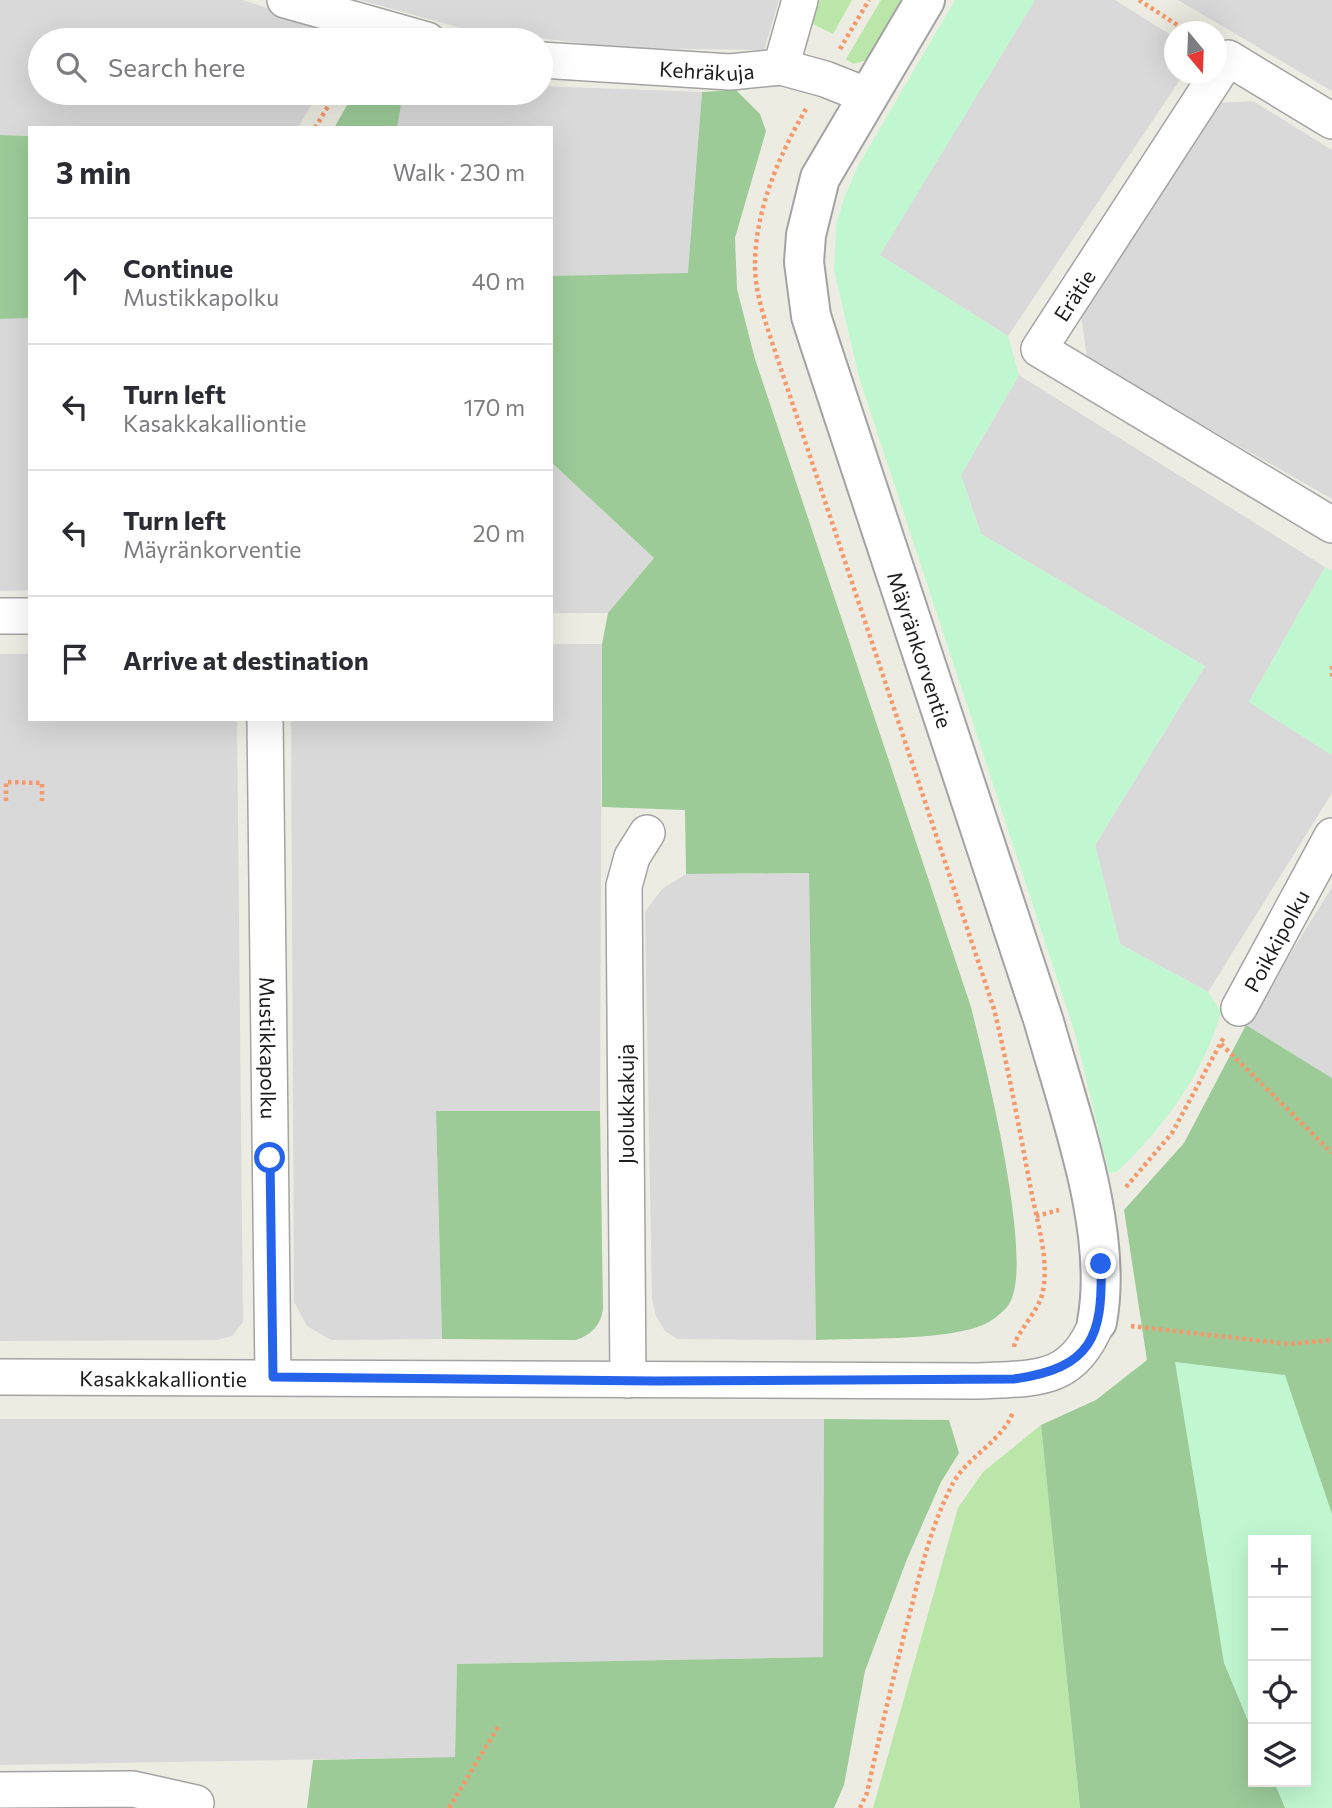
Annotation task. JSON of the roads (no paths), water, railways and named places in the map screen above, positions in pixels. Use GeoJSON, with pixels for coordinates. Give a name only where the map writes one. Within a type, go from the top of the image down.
{"type":"FeatureCollection","features":[{"type":"Feature","properties":{"kind":"street"},"geometry":{"type":"LineString","coordinates":[[285,0],[384,28]]}},
{"type":"Feature","properties":{"kind":"street"},"geometry":{"type":"LineString","coordinates":[[781,67],[800,0]]}},
{"type":"Feature","properties":{"kind":"street","name":"Mäyränkorventie"},"geometry":{"type":"LineString","coordinates":[[925,0],[820,178],[811,206],[804,262],[811,316],[1061,1081],[1092,1201],[1101,1264],[1102,1295],[1097,1322]]}},
{"type":"Feature","properties":{"kind":"street","name":"Erätie"},"geometry":{"type":"LineString","coordinates":[[1332,121],[1228,58],[1040,349],[1332,525]]}},
{"type":"Feature","properties":{"kind":"street","name":"Kehräkuja"},"geometry":{"type":"LineString","coordinates":[[553,61],[730,72],[781,67],[825,79],[868,96]]}},
{"type":"Feature","properties":{"kind":"street"},"geometry":{"type":"LineString","coordinates":[[0,616],[28,616]]}},
{"type":"Feature","properties":{"kind":"street","name":"Mustikkapolku"},"geometry":{"type":"LineString","coordinates":[[265,721],[273,1377]]}},
{"type":"Feature","properties":{"kind":"street","name":"Juolukkakuja"},"geometry":{"type":"LineString","coordinates":[[628,1380],[624,886],[632,857],[647,834]]}},
{"type":"Feature","properties":{"kind":"street","name":"Poikkipolku"},"geometry":{"type":"LineString","coordinates":[[1239,1008],[1332,836]]}},
{"type":"Feature","properties":{"kind":"street","name":"Kasakkakalliontie"},"geometry":{"type":"LineString","coordinates":[[0,1377],[1014,1379],[1044,1375],[1072,1363],[1084,1352],[1097,1322]]}},
{"type":"Feature","properties":{"kind":"street"},"geometry":{"type":"LineString","coordinates":[[0,1790],[133,1789],[196,1803]]}}]}
